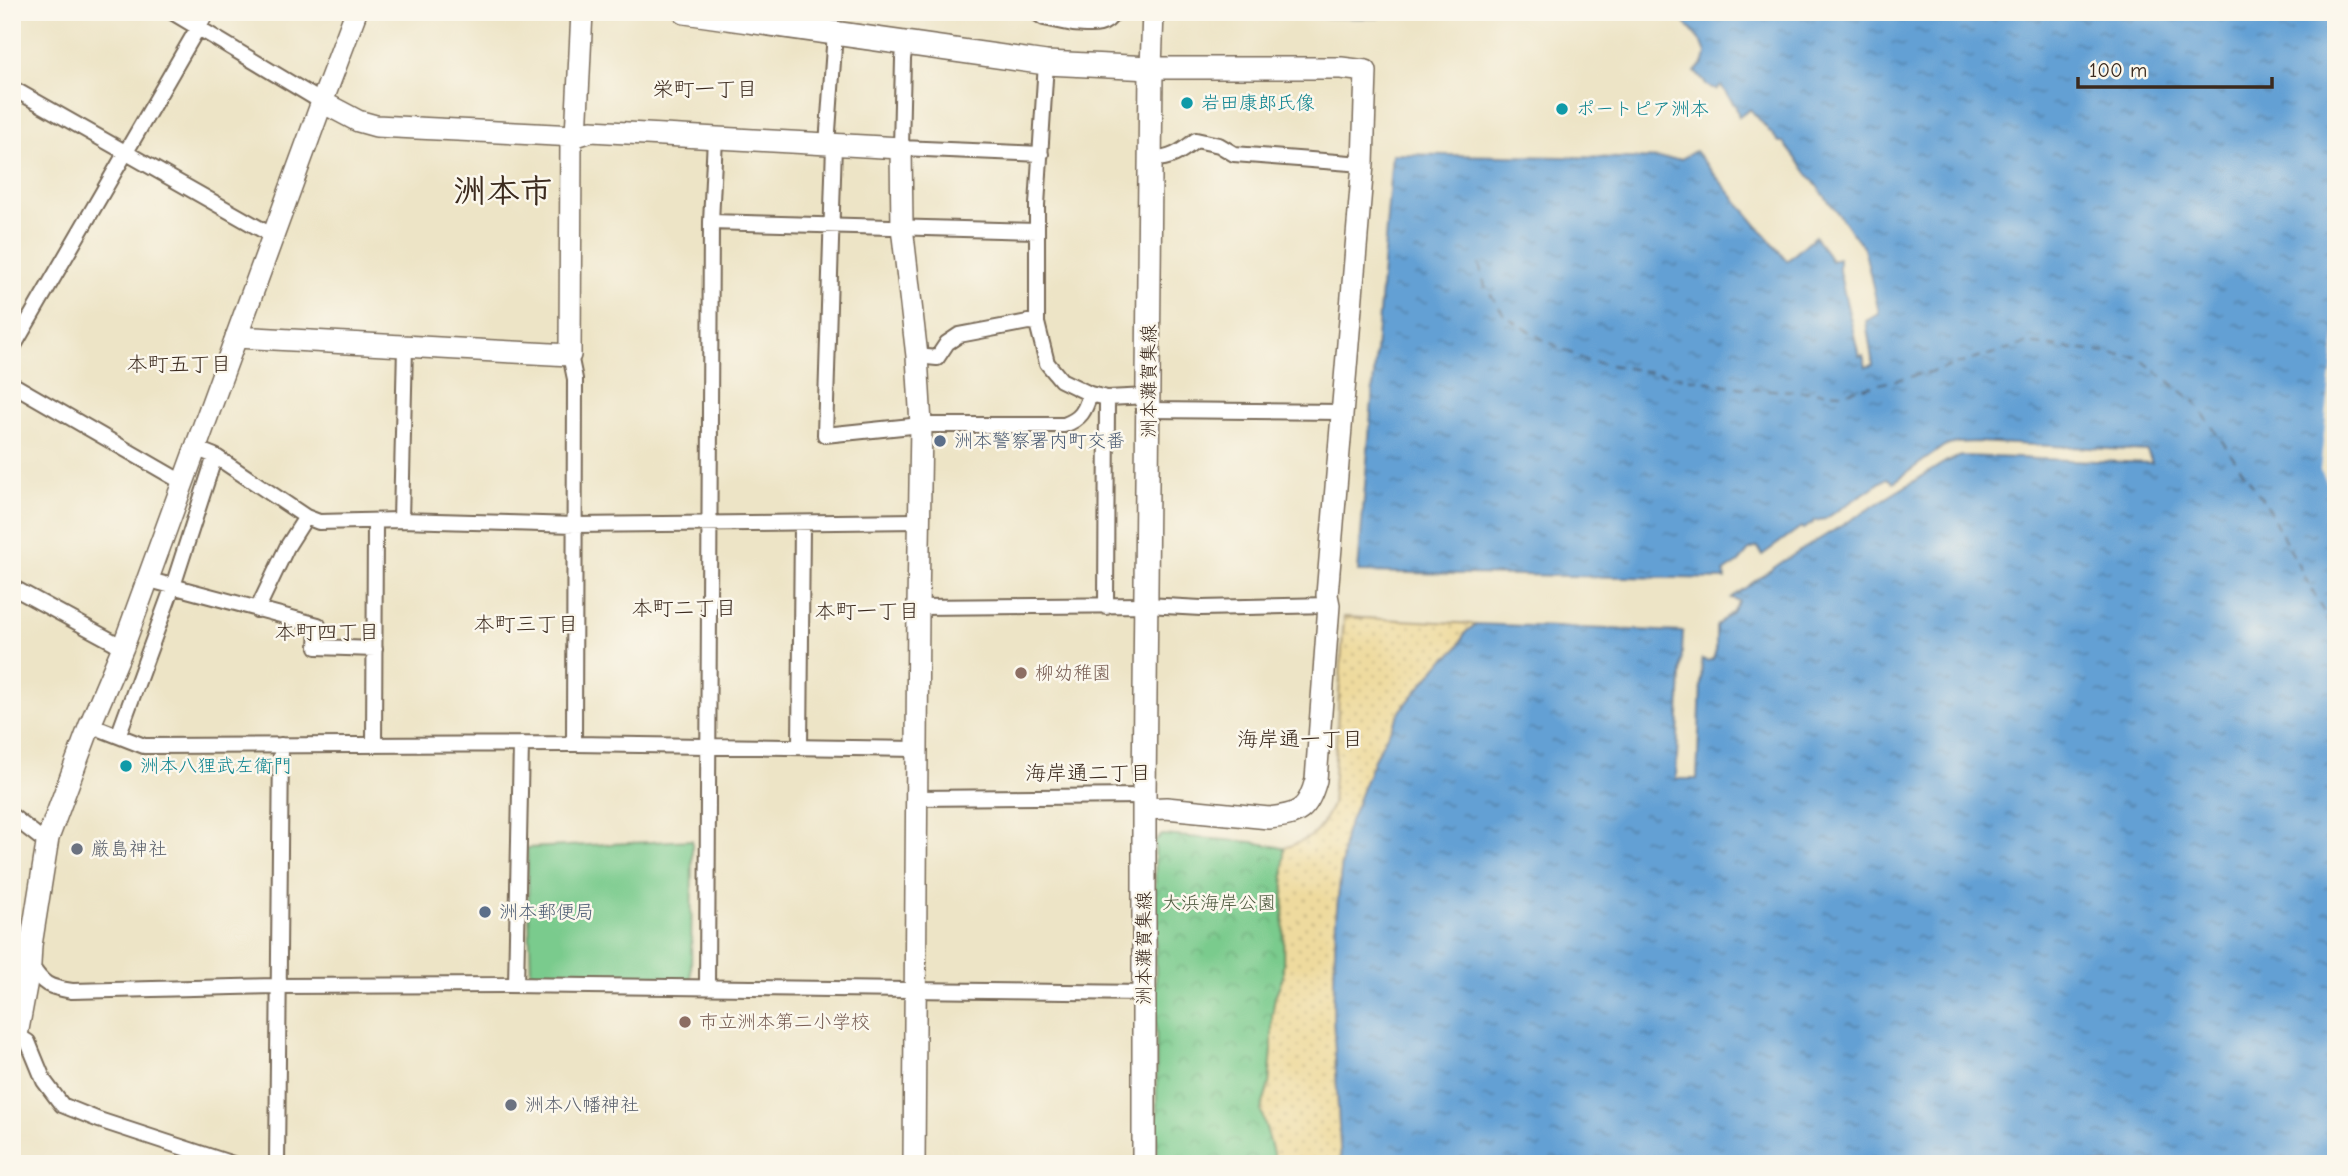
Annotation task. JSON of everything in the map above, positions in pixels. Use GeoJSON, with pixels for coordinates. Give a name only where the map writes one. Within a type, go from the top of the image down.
{"type":"FeatureCollection","features":[{"type":"Feature","properties":{"kind":"main road"},"geometry":{"type":"LineString","coordinates":[[699,13],[1046,63],[1151,68]]}},
{"type":"Feature","properties":{"kind":"main road","name":"洲本灘賀集線"},"geometry":{"type":"LineString","coordinates":[[1144,1164],[1144,803],[1151,68]]}},
{"type":"Feature","properties":{"kind":"street"},"geometry":{"type":"LineString","coordinates":[[172,12],[322,102],[358,121],[376,126],[573,136],[591,131],[1041,154]]}},
{"type":"Feature","properties":{"kind":"street"},"geometry":{"type":"LineString","coordinates":[[12,349],[206,12]]}},
{"type":"Feature","properties":{"kind":"street"},"geometry":{"type":"LineString","coordinates":[[233,1164],[99,1120],[62,1105],[44,1081],[28,1042],[14,1038],[30,964],[48,838],[90,725],[123,647],[356,12]]}},
{"type":"Feature","properties":{"kind":"street"},"geometry":{"type":"LineString","coordinates":[[574,744],[575,379],[570,355],[573,136],[582,12]]}},
{"type":"Feature","properties":{"kind":"street"},"geometry":{"type":"LineString","coordinates":[[1035,12],[1044,18],[1100,26],[1110,20],[1114,12]]}},
{"type":"Feature","properties":{"kind":"street"},"geometry":{"type":"LineString","coordinates":[[1073,24],[1085,12]]}},
{"type":"Feature","properties":{"kind":"street"},"geometry":{"type":"LineString","coordinates":[[916,799],[1144,803],[1166,808],[1269,818],[1302,810],[1311,799],[1316,780],[1329,605],[1327,595],[1363,164],[1366,71],[1341,68],[1151,68],[1153,12]]}},
{"type":"Feature","properties":{"kind":"street"},"geometry":{"type":"LineString","coordinates":[[835,33],[825,436],[921,425],[1064,425],[1078,420],[1086,410],[1090,394]]}},
{"type":"Feature","properties":{"kind":"street"},"geometry":{"type":"LineString","coordinates":[[905,44],[901,148],[902,227],[917,356],[921,425],[914,1164]]}},
{"type":"Feature","properties":{"kind":"street"},"geometry":{"type":"LineString","coordinates":[[1046,63],[1037,205],[1037,323],[1047,363],[1053,373],[1061,380],[1090,394],[1107,398],[1148,403],[1343,412]]}},
{"type":"Feature","properties":{"kind":"street"},"geometry":{"type":"LineString","coordinates":[[12,88],[272,236]]}},
{"type":"Feature","properties":{"kind":"street"},"geometry":{"type":"LineString","coordinates":[[707,987],[708,522],[711,222],[715,138]]}},
{"type":"Feature","properties":{"kind":"street"},"geometry":{"type":"LineString","coordinates":[[1150,159],[1166,159],[1196,140],[1219,145],[1234,154],[1363,164]]}},
{"type":"Feature","properties":{"kind":"street"},"geometry":{"type":"LineString","coordinates":[[711,222],[1037,230]]}},
{"type":"Feature","properties":{"kind":"street"},"geometry":{"type":"LineString","coordinates":[[917,356],[937,358],[947,343],[959,335],[1028,322],[1037,323]]}},
{"type":"Feature","properties":{"kind":"street"},"geometry":{"type":"LineString","coordinates":[[236,337],[570,355]]}},
{"type":"Feature","properties":{"kind":"street"},"geometry":{"type":"LineString","coordinates":[[401,520],[405,346]]}},
{"type":"Feature","properties":{"kind":"street"},"geometry":{"type":"LineString","coordinates":[[12,384],[183,482]]}},
{"type":"Feature","properties":{"kind":"street"},"geometry":{"type":"LineString","coordinates":[[1106,607],[1107,398]]}},
{"type":"Feature","properties":{"kind":"street"},"geometry":{"type":"LineString","coordinates":[[195,448],[215,456],[306,517],[319,522],[401,520],[575,525],[918,522]]}},
{"type":"Feature","properties":{"kind":"street"},"geometry":{"type":"LineString","coordinates":[[118,736],[173,586],[215,456]]}},
{"type":"Feature","properties":{"kind":"street"},"geometry":{"type":"LineString","coordinates":[[257,610],[306,517]]}},
{"type":"Feature","properties":{"kind":"street"},"geometry":{"type":"LineString","coordinates":[[374,745],[375,522]]}},
{"type":"Feature","properties":{"kind":"street"},"geometry":{"type":"LineString","coordinates":[[800,747],[802,524]]}},
{"type":"Feature","properties":{"kind":"street"},"geometry":{"type":"LineString","coordinates":[[157,582],[318,625],[317,647],[375,649]]}},
{"type":"Feature","properties":{"kind":"street"},"geometry":{"type":"LineString","coordinates":[[12,587],[123,647]]}},
{"type":"Feature","properties":{"kind":"street"},"geometry":{"type":"LineString","coordinates":[[918,607],[1147,605],[1201,608],[1329,605]]}},
{"type":"Feature","properties":{"kind":"street"},"geometry":{"type":"LineString","coordinates":[[90,725],[144,746],[574,744],[917,748]]}},
{"type":"Feature","properties":{"kind":"street"},"geometry":{"type":"LineString","coordinates":[[516,985],[521,744]]}},
{"type":"Feature","properties":{"kind":"street"},"geometry":{"type":"LineString","coordinates":[[277,1164],[281,745]]}},
{"type":"Feature","properties":{"kind":"street"},"geometry":{"type":"LineString","coordinates":[[12,816],[39,836],[48,838]]}},
{"type":"Feature","properties":{"kind":"street"},"geometry":{"type":"LineString","coordinates":[[30,964],[41,982],[53,988],[72,991],[279,986],[516,985],[1143,993]]}},
{"type":"Feature","properties":{"kind":"sand"},"geometry":{"type":"Polygon","coordinates":[[[1344,617],[1476,624],[1465,633],[1457,649],[1439,664],[1401,710],[1375,757],[1345,834],[1336,918],[1333,1015],[1341,1164],[1276,1164],[1261,1110],[1269,1084],[1275,996],[1283,977],[1284,848],[1314,834],[1332,805],[1344,617]]]}},
{"type":"Feature","properties":{"kind":"green space","name":"大浜海岸公園"},"geometry":{"type":"Polygon","coordinates":[[[1162,835],[1252,842],[1284,848],[1283,977],[1275,996],[1269,1084],[1261,1110],[1276,1164],[1157,1164],[1155,841],[1162,835]]]}},
{"type":"Feature","properties":{"kind":"green space"},"geometry":{"type":"Polygon","coordinates":[[[692,840],[691,986],[531,979],[527,848],[692,840]]]}},
{"type":"Feature","properties":{"kind":"water"},"geometry":{"type":"Polygon","coordinates":[[[1237,12],[1382,12],[1378,18],[1237,16],[1237,12]]]}},
{"type":"Feature","properties":{"kind":"water"},"geometry":{"type":"Polygon","coordinates":[[[1683,12],[2336,12],[2336,1164],[1341,1164],[1333,1015],[1336,918],[1345,834],[1375,757],[1401,710],[1439,664],[1457,649],[1465,633],[1476,624],[1683,632],[1676,779],[1697,779],[1702,659],[1713,659],[1716,650],[1716,626],[1732,612],[1739,601],[1731,598],[1782,562],[1947,461],[1962,456],[2152,463],[2147,451],[1975,442],[1944,446],[1894,482],[1887,478],[1825,519],[1813,521],[1803,529],[1801,527],[1762,555],[1758,547],[1749,550],[1739,562],[1724,572],[1725,579],[1358,572],[1392,154],[1681,159],[1695,151],[1787,261],[1815,236],[1831,261],[1839,258],[1839,271],[1859,356],[1863,355],[1866,367],[1873,365],[1866,321],[1879,314],[1864,248],[1783,142],[1779,142],[1750,109],[1739,117],[1736,107],[1721,86],[1716,90],[1695,72],[1704,62],[1706,53],[1702,43],[1681,18],[1683,12]]]}},
{"type":"Feature","properties":{"kind":"pier"},"geometry":{"type":"Polygon","coordinates":[[[1751,112],[1779,144],[1783,143],[1863,248],[1878,313],[1866,319],[1876,312],[1861,249],[1782,145],[1777,145],[1749,114],[1738,120],[1751,112]]]}},
{"type":"Feature","properties":{"kind":"pier"},"geometry":{"type":"Polygon","coordinates":[[[2336,330],[2336,498],[2320,470],[2336,330]]]}},
{"type":"Feature","properties":{"kind":"ferry route"},"geometry":{"type":"LineString","coordinates":[[1479,264],[1485,286],[1505,316],[1542,339],[1587,361],[1750,389],[1842,393],[1938,370],[2028,343],[2138,357],[2195,402],[2265,503],[2336,635]]}},
{"type":"Feature","properties":{"kind":"place","name":"岩田康郎氏像"},"geometry":{"type":"Point","coordinates":[1187,103]}},
{"type":"Feature","properties":{"kind":"place","name":"ポートピア洲本"},"geometry":{"type":"Point","coordinates":[1562,109]}},
{"type":"Feature","properties":{"kind":"place","name":"洲本警察署内町交番"},"geometry":{"type":"Point","coordinates":[940,441]}},
{"type":"Feature","properties":{"kind":"place","name":"柳幼稚園"},"geometry":{"type":"Point","coordinates":[1021,673]}},
{"type":"Feature","properties":{"kind":"place","name":"洲本八狸武左衛門"},"geometry":{"type":"Point","coordinates":[126,766]}},
{"type":"Feature","properties":{"kind":"place","name":"厳島神社"},"geometry":{"type":"Point","coordinates":[77,849]}},
{"type":"Feature","properties":{"kind":"place","name":"洲本郵便局"},"geometry":{"type":"Point","coordinates":[485,912]}},
{"type":"Feature","properties":{"kind":"place","name":"市立洲本第二小学校"},"geometry":{"type":"Point","coordinates":[685,1022]}},
{"type":"Feature","properties":{"kind":"place","name":"洲本八幡神社"},"geometry":{"type":"Point","coordinates":[511,1105]}},
{"type":"Feature","properties":{"kind":"district","name":"栄町一丁目"},"geometry":{"type":"Point","coordinates":[705,89]}},
{"type":"Feature","properties":{"kind":"district","name":"洲本市"},"geometry":{"type":"Point","coordinates":[503,191]}},
{"type":"Feature","properties":{"kind":"district","name":"本町五丁目"},"geometry":{"type":"Point","coordinates":[179,364]}},
{"type":"Feature","properties":{"kind":"district","name":"本町二丁目"},"geometry":{"type":"Point","coordinates":[684,608]}},
{"type":"Feature","properties":{"kind":"district","name":"本町一丁目"},"geometry":{"type":"Point","coordinates":[867,611]}},
{"type":"Feature","properties":{"kind":"district","name":"本町三丁目"},"geometry":{"type":"Point","coordinates":[526,624]}},
{"type":"Feature","properties":{"kind":"district","name":"本町四丁目"},"geometry":{"type":"Point","coordinates":[327,632]}},
{"type":"Feature","properties":{"kind":"district","name":"海岸通一丁目"},"geometry":{"type":"Point","coordinates":[1300,739]}},
{"type":"Feature","properties":{"kind":"district","name":"海岸通二丁目"},"geometry":{"type":"Point","coordinates":[1088,773]}}]}
